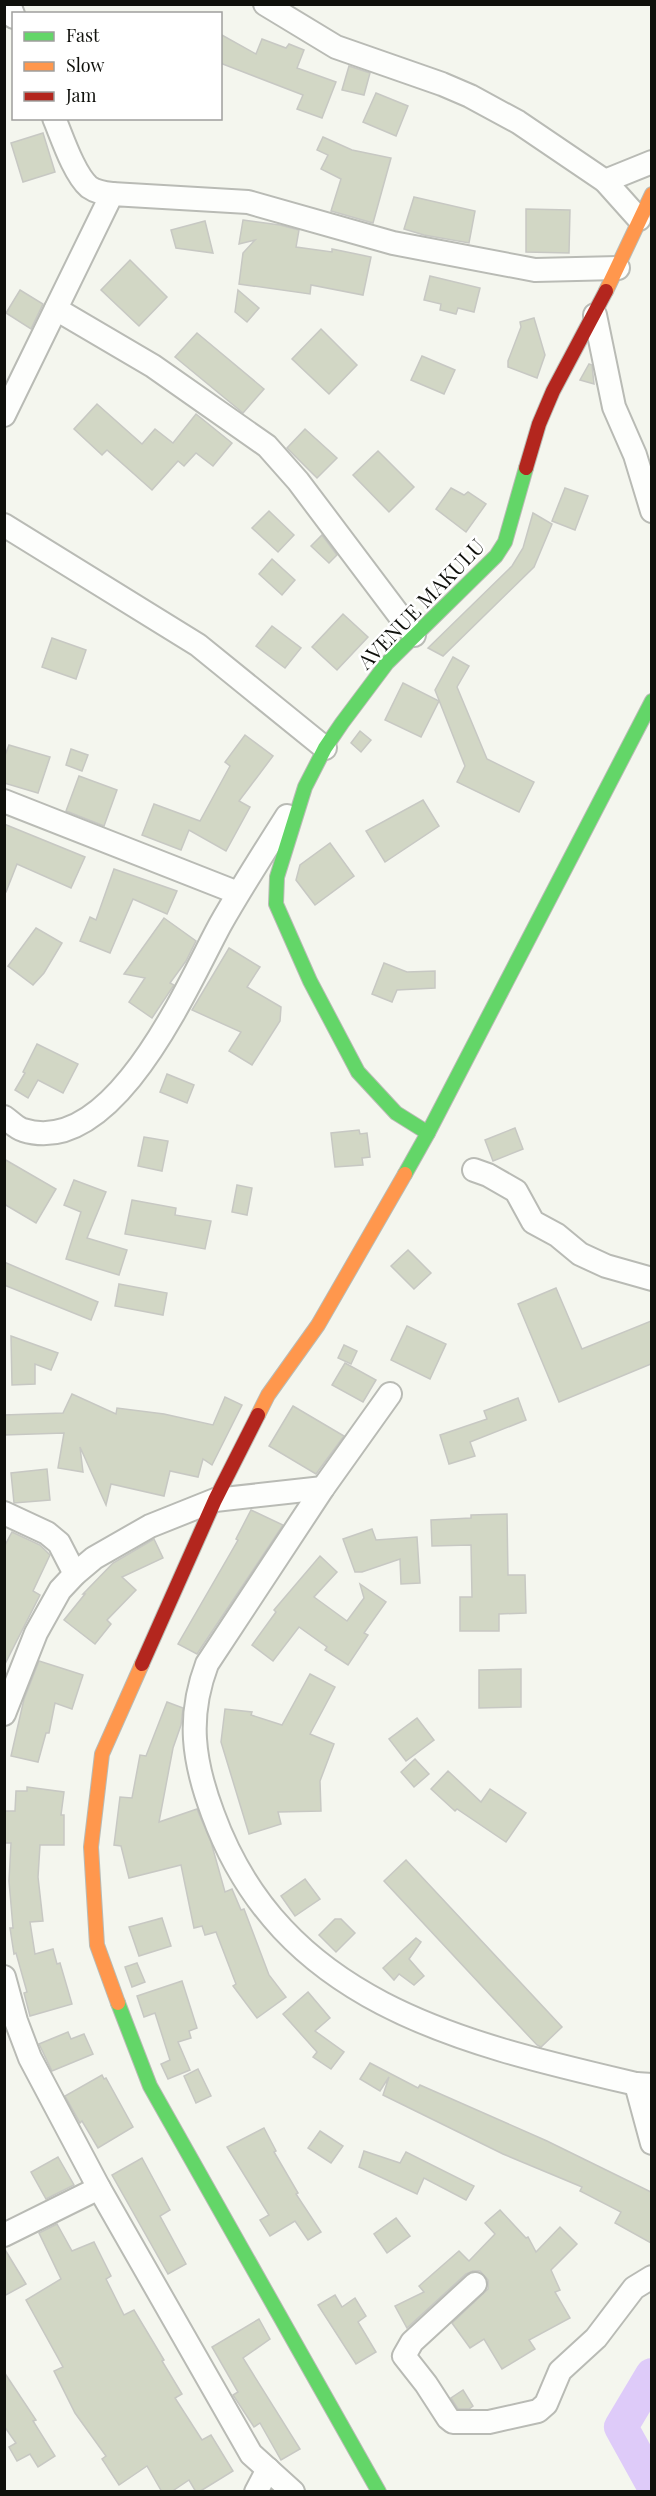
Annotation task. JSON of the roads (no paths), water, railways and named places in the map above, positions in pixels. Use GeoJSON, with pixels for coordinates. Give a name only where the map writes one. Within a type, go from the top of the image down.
{"type":"FeatureCollection","features":[{"type":"Feature","properties":{"kind":"main road","name":"AVENUE MAKULU"},"geometry":{"type":"LineString","coordinates":[[428,1133],[396,1113],[358,1072],[310,981],[276,904],[277,877],[305,787],[325,748],[387,663],[496,556],[505,542],[539,424],[553,391],[618,268],[651,194]]}},
{"type":"Feature","properties":{"kind":"main road"},"geometry":{"type":"LineString","coordinates":[[379,2492],[150,2086],[138,2058],[97,1945],[91,1847],[102,1754],[215,1500],[268,1395],[318,1325],[428,1133],[651,701]]}},
{"type":"Feature","properties":{"kind":"street"},"geometry":{"type":"LineString","coordinates":[[265,4],[336,46],[470,96],[555,146],[605,181],[639,219]]}},
{"type":"Feature","properties":{"kind":"street"},"geometry":{"type":"LineString","coordinates":[[55,120],[79,173],[88,186],[98,192],[249,202],[393,243],[535,270],[618,268]]}},
{"type":"Feature","properties":{"kind":"street"},"geometry":{"type":"LineString","coordinates":[[605,181],[651,162]]}},
{"type":"Feature","properties":{"kind":"street"},"geometry":{"type":"LineString","coordinates":[[4,415],[112,194]]}},
{"type":"Feature","properties":{"kind":"street"},"geometry":{"type":"LineString","coordinates":[[56,309],[153,366],[267,446],[298,481],[414,635]]}},
{"type":"Feature","properties":{"kind":"street"},"geometry":{"type":"LineString","coordinates":[[595,315],[614,407],[635,455],[651,511]]}},
{"type":"Feature","properties":{"kind":"street"},"geometry":{"type":"LineString","coordinates":[[4,525],[198,645],[325,748]]}},
{"type":"Feature","properties":{"kind":"street"},"geometry":{"type":"LineString","coordinates":[[4,1117],[22,1130],[61,1131],[83,1122],[124,1088],[165,1028],[238,893],[305,787]]}},
{"type":"Feature","properties":{"kind":"street"},"geometry":{"type":"LineString","coordinates":[[4,801],[238,893]]}},
{"type":"Feature","properties":{"kind":"street"},"geometry":{"type":"LineString","coordinates":[[474,1170],[516,1191],[533,1222],[557,1234],[580,1254],[606,1266],[651,1279]]}},
{"type":"Feature","properties":{"kind":"street"},"geometry":{"type":"LineString","coordinates":[[390,1394],[323,1488],[207,1664],[199,1686],[194,1718],[195,1751],[206,1797],[218,1829],[258,1899],[286,1934],[319,1964],[357,1991],[466,2039],[539,2061],[644,2084],[651,2144]]}},
{"type":"Feature","properties":{"kind":"street"},"geometry":{"type":"LineString","coordinates":[[4,1714],[9,1685],[60,1590],[94,1558],[150,1526],[215,1500],[323,1488]]}},
{"type":"Feature","properties":{"kind":"street"},"geometry":{"type":"LineString","coordinates":[[4,1513],[47,1533],[59,1543],[75,1574]]}},
{"type":"Feature","properties":{"kind":"street"},"geometry":{"type":"LineString","coordinates":[[4,1977],[30,2058],[99,2188],[251,2454],[292,2492]]}},
{"type":"Feature","properties":{"kind":"street"},"geometry":{"type":"LineString","coordinates":[[4,2235],[99,2188]]}},
{"type":"Feature","properties":{"kind":"street"},"geometry":{"type":"LineString","coordinates":[[475,2284],[412,2342],[404,2356],[453,2422],[489,2422],[538,2411],[546,2404],[560,2371],[596,2338],[634,2288],[651,2277]]}},
{"type":"Feature","properties":{"kind":"street"},"geometry":{"type":"LineString","coordinates":[[256,2492],[268,2469]]}},
{"type":"Feature","properties":{"kind":"waterway"},"geometry":{"type":"LineString","coordinates":[[652,2375],[621,2427],[652,2483]]}}]}
